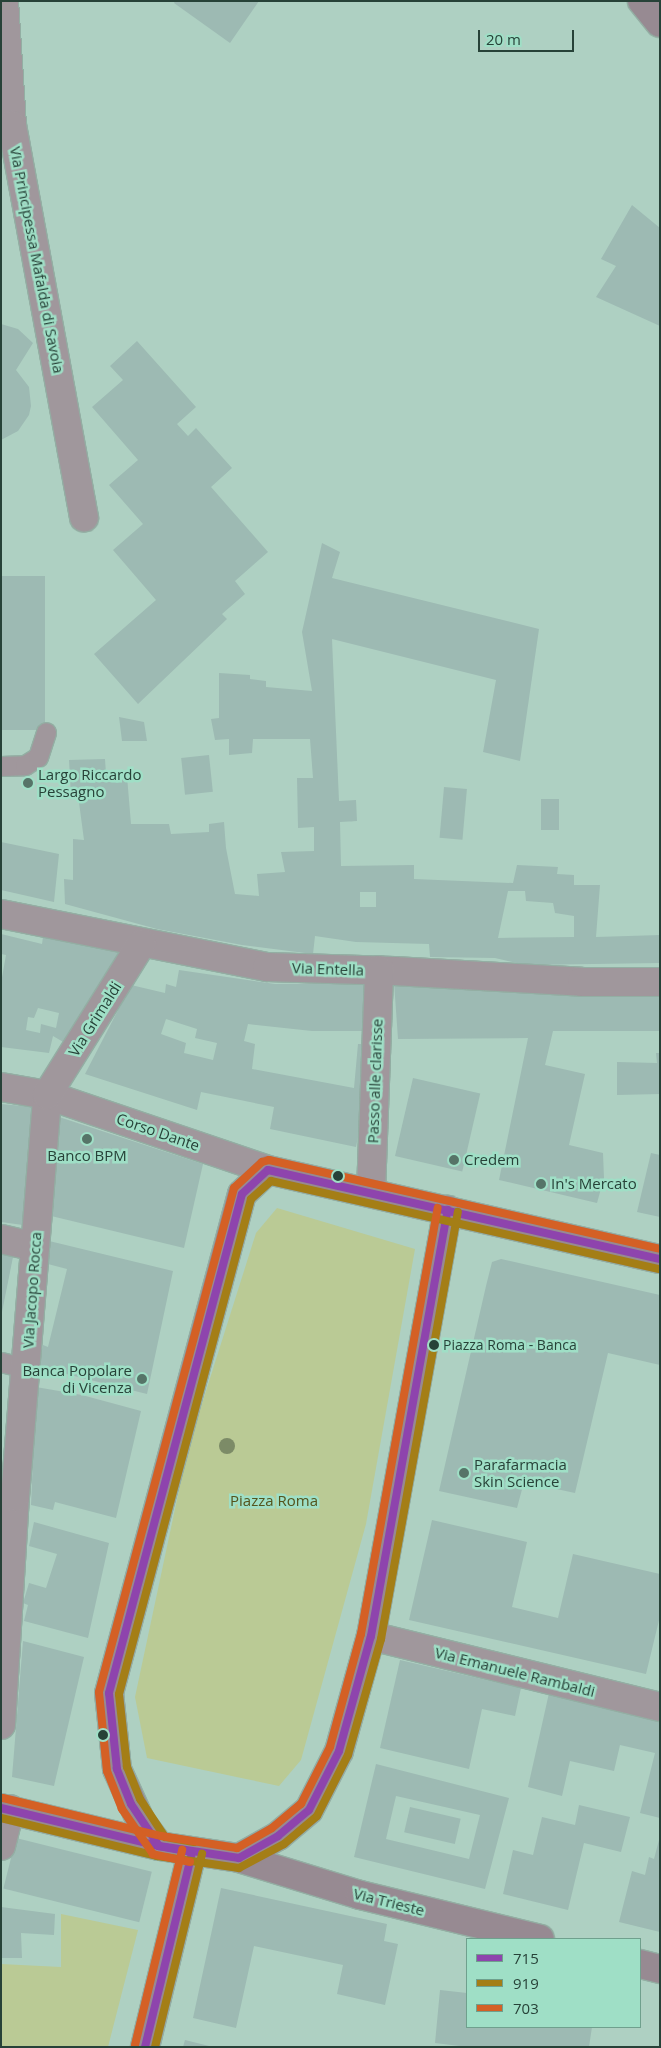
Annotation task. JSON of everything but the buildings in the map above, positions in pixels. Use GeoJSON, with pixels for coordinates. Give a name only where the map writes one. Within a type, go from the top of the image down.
{"type":"FeatureCollection","features":[{"type":"Feature","properties":{"kind":"street","name":"Via Principessa Mafalda di Savoia"},"geometry":{"type":"LineString","coordinates":[[4,1],[12,125],[84,517]]}},
{"type":"Feature","properties":{"kind":"street"},"geometry":{"type":"LineString","coordinates":[[642,1],[660,23]]}},
{"type":"Feature","properties":{"kind":"street","name":"Via Entella"},"geometry":{"type":"LineString","coordinates":[[1,914],[267,967],[379,970],[582,982],[660,982]]}},
{"type":"Feature","properties":{"kind":"street","name":"Via Grimaldi"},"geometry":{"type":"LineString","coordinates":[[47,1095],[142,943]]}},
{"type":"Feature","properties":{"kind":"street","name":"Passo alle clarisse"},"geometry":{"type":"LineString","coordinates":[[371,1192],[379,970]]}},
{"type":"Feature","properties":{"kind":"street","name":"Corso Dante"},"geometry":{"type":"LineString","coordinates":[[1,1087],[47,1095],[268,1170]]}},
{"type":"Feature","properties":{"kind":"street","name":"Via Jacopo Rocca"},"geometry":{"type":"LineString","coordinates":[[1,1725],[13,1365],[35,1247],[47,1095]]}},
{"type":"Feature","properties":{"kind":"street"},"geometry":{"type":"LineString","coordinates":[[159,1846],[141,1822],[116,1769],[109,1693],[242,1194],[268,1170],[660,1259]]}},
{"type":"Feature","properties":{"kind":"street"},"geometry":{"type":"LineString","coordinates":[[1,1846],[6,1809],[159,1846],[239,1858],[278,1836],[309,1810],[339,1751],[371,1636],[448,1210]]}},
{"type":"Feature","properties":{"kind":"street"},"geometry":{"type":"LineString","coordinates":[[1,1239],[35,1247]]}},
{"type":"Feature","properties":{"kind":"street","name":"Via Emanuele Rambaldi"},"geometry":{"type":"LineString","coordinates":[[371,1636],[660,1707]]}},
{"type":"Feature","properties":{"kind":"street"},"geometry":{"type":"LineString","coordinates":[[145,2047],[192,1852]]}},
{"type":"Feature","properties":{"kind":"street","name":"Via Trieste"},"geometry":{"type":"LineString","coordinates":[[239,1858],[360,1895],[536,1938]]}},
{"type":"Feature","properties":{"kind":"street"},"geometry":{"type":"LineString","coordinates":[[641,1964],[660,1969]]}},
{"type":"Feature","properties":{"kind":"lane"},"geometry":{"type":"LineString","coordinates":[[1,766],[25,765],[38,757],[46,732]]}},
{"type":"Feature","properties":{"kind":"green space","name":"Piazza Roma"},"geometry":{"type":"Polygon","coordinates":[[[277,1208],[415,1249],[366,1524],[301,1760],[279,1786],[147,1758],[135,1697],[188,1448],[256,1233],[277,1208]]]}},
{"type":"Feature","properties":{"kind":"green space"},"geometry":{"type":"Polygon","coordinates":[[[61,1914],[138,1930],[108,2047],[1,2047],[1,1964],[61,1967],[61,1914]]]}},
{"type":"Feature","properties":{"kind":"transit line","name":"703"},"geometry":{"type":"LineString","coordinates":[[190,1862],[153,1854],[122,1809],[107,1771],[99,1692],[234,1188],[262,1162],[269,1160],[660,1249]]}},
{"type":"Feature","properties":{"kind":"transit line","name":"715"},"geometry":{"type":"LineString","coordinates":[[192,1852],[159,1846],[131,1804],[117,1769],[109,1693],[242,1194],[268,1170],[660,1259]]}},
{"type":"Feature","properties":{"kind":"transit line","name":"919"},"geometry":{"type":"LineString","coordinates":[[194,1842],[165,1837],[140,1799],[127,1767],[119,1694],[251,1199],[271,1181],[658,1269]]}},
{"type":"Feature","properties":{"kind":"transit line","name":"703"},"geometry":{"type":"LineString","coordinates":[[3,1798],[161,1836],[237,1848],[272,1828],[301,1804],[330,1747],[361,1634],[438,1208]]}},
{"type":"Feature","properties":{"kind":"transit line","name":"715"},"geometry":{"type":"LineString","coordinates":[[1,1808],[159,1846],[239,1858],[278,1836],[309,1810],[339,1751],[371,1636],[448,1210]]}},
{"type":"Feature","properties":{"kind":"transit line","name":"919"},"geometry":{"type":"LineString","coordinates":[[1,1818],[157,1856],[239,1868],[284,1844],[317,1816],[348,1755],[381,1639],[458,1212]]}},
{"type":"Feature","properties":{"kind":"transit line","name":"703"},"geometry":{"type":"LineString","coordinates":[[135,2045],[182,1850]]}},
{"type":"Feature","properties":{"kind":"transit line","name":"715"},"geometry":{"type":"LineString","coordinates":[[145,2047],[192,1852]]}},
{"type":"Feature","properties":{"kind":"transit line","name":"919"},"geometry":{"type":"LineString","coordinates":[[155,2047],[202,1854]]}},
{"type":"Feature","properties":{"kind":"place","name":"Largo Riccardo Pessagno"},"geometry":{"type":"Point","coordinates":[28,783]}},
{"type":"Feature","properties":{"kind":"place","name":"Banco BPM"},"geometry":{"type":"Point","coordinates":[87,1139]}},
{"type":"Feature","properties":{"kind":"place","name":"Credem"},"geometry":{"type":"Point","coordinates":[454,1160]}},
{"type":"Feature","properties":{"kind":"place","name":"In's Mercato"},"geometry":{"type":"Point","coordinates":[541,1184]}},
{"type":"Feature","properties":{"kind":"place","name":"Piazza Roma - Banca"},"geometry":{"type":"Point","coordinates":[434,1345]}},
{"type":"Feature","properties":{"kind":"place","name":"Banca Popolare di Vicenza"},"geometry":{"type":"Point","coordinates":[142,1379]}},
{"type":"Feature","properties":{"kind":"place","name":"Parafarmacia Skin Science"},"geometry":{"type":"Point","coordinates":[464,1473]}}]}
